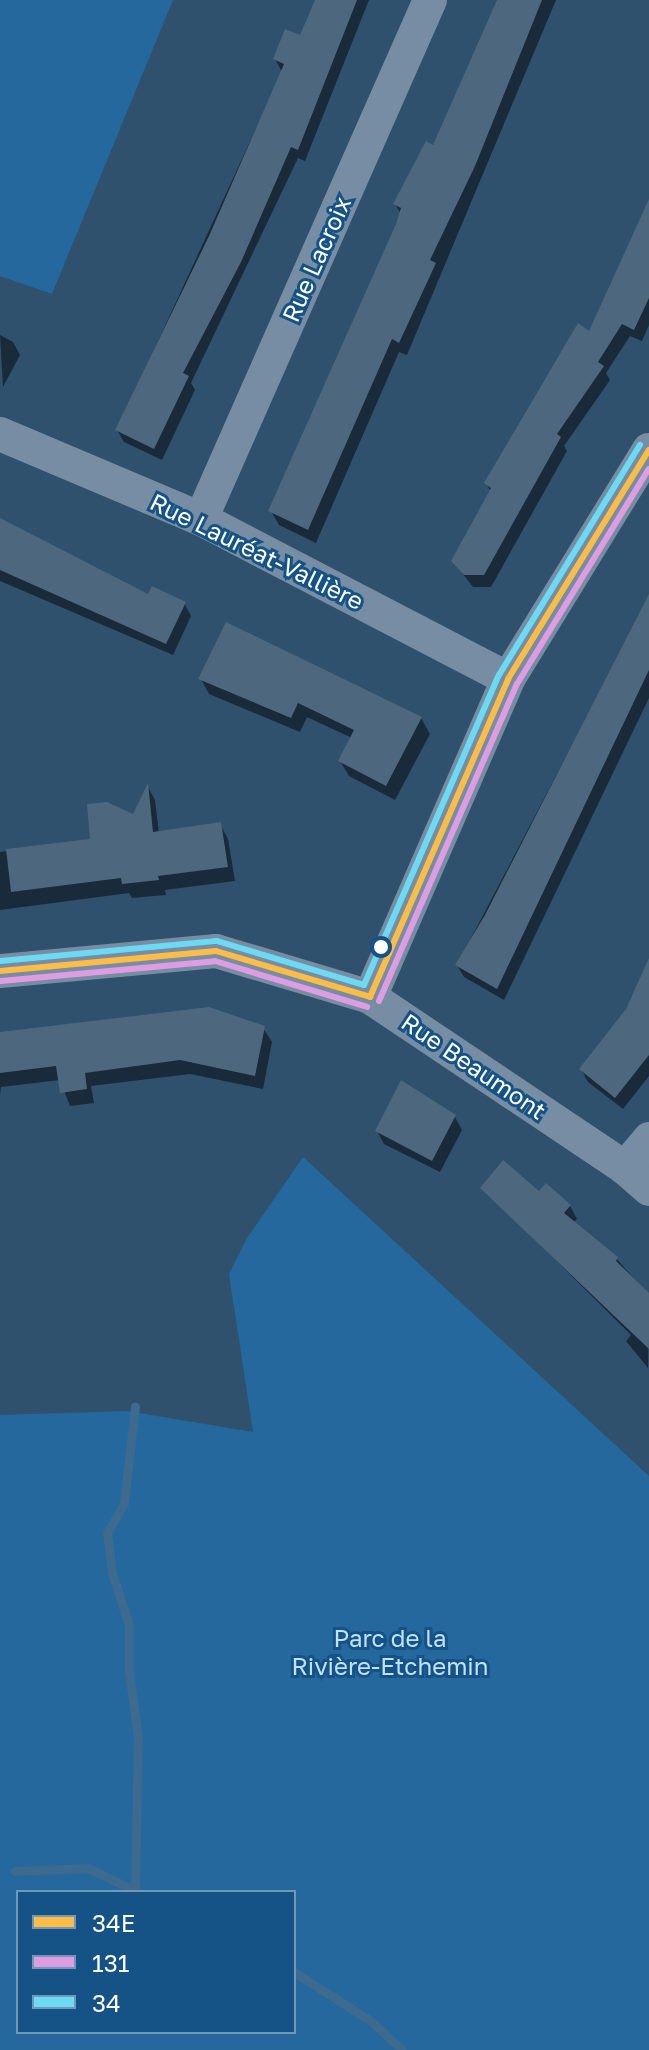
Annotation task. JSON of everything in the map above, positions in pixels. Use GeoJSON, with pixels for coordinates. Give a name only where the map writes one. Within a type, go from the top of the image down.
{"type":"FeatureCollection","features":[{"type":"Feature","properties":{"kind":"street","name":"Rue Lacroix"},"geometry":{"type":"LineString","coordinates":[[201,519],[430,0]]}},
{"type":"Feature","properties":{"kind":"street","name":"Rue Lauréat-Vallière"},"geometry":{"type":"LineString","coordinates":[[0,434],[201,519],[508,679]]}},
{"type":"Feature","properties":{"kind":"street"},"geometry":{"type":"LineString","coordinates":[[370,997],[508,679],[649,450]]}},
{"type":"Feature","properties":{"kind":"street","name":"Rue Beaumont"},"geometry":{"type":"LineString","coordinates":[[0,971],[216,951],[370,997],[637,1178]]}},
{"type":"Feature","properties":{"kind":"street"},"geometry":{"type":"LineString","coordinates":[[637,1178],[649,1139]]}},
{"type":"Feature","properties":{"kind":"green space"},"geometry":{"type":"Polygon","coordinates":[[[0,0],[173,0],[52,294],[0,276],[0,0]]]}},
{"type":"Feature","properties":{"kind":"green space","name":"Parc de la Rivière-Etchemin"},"geometry":{"type":"Polygon","coordinates":[[[303,1157],[649,1476],[649,2050],[0,2050],[0,1415],[127,1411],[253,1432],[229,1274],[247,1238],[303,1157]]]}},
{"type":"Feature","properties":{"kind":"building"},"geometry":{"type":"Polygon","coordinates":[[[315,0],[357,0],[298,150],[291,147],[241,262],[183,373],[189,376],[154,449],[115,430],[209,236],[284,64],[273,59],[285,29],[300,35],[315,0]]]}},
{"type":"Feature","properties":{"kind":"building"},"geometry":{"type":"Polygon","coordinates":[[[497,0],[542,0],[475,166],[430,260],[436,263],[399,343],[392,339],[308,530],[268,511],[396,224],[401,208],[393,204],[426,141],[433,145],[497,0]]]}},
{"type":"Feature","properties":{"kind":"building"},"geometry":{"type":"Polygon","coordinates":[[[649,199],[649,298],[634,330],[622,324],[598,362],[604,366],[557,434],[561,437],[484,575],[464,575],[451,561],[491,488],[484,483],[578,323],[589,331],[649,199]]]}},
{"type":"Feature","properties":{"kind":"building"},"geometry":{"type":"Polygon","coordinates":[[[0,518],[148,594],[152,586],[186,602],[166,644],[0,570],[0,518]]]}},
{"type":"Feature","properties":{"kind":"building"},"geometry":{"type":"Polygon","coordinates":[[[649,594],[649,670],[497,989],[455,965],[485,915],[649,594]]]}},
{"type":"Feature","properties":{"kind":"building"},"geometry":{"type":"Polygon","coordinates":[[[226,622],[422,717],[386,786],[338,761],[354,730],[298,703],[291,718],[198,679],[226,622]]]}},
{"type":"Feature","properties":{"kind":"building"},"geometry":{"type":"Polygon","coordinates":[[[148,783],[153,832],[221,822],[228,867],[158,876],[159,880],[122,884],[121,878],[11,892],[6,849],[90,839],[87,804],[107,802],[133,814],[148,783]]]}},
{"type":"Feature","properties":{"kind":"building"},"geometry":{"type":"Polygon","coordinates":[[[649,958],[649,1055],[615,1098],[579,1069],[626,1009],[649,958]]]}},
{"type":"Feature","properties":{"kind":"building"},"geometry":{"type":"Polygon","coordinates":[[[209,1007],[265,1026],[255,1076],[180,1060],[85,1073],[87,1089],[60,1093],[56,1066],[0,1073],[0,1032],[209,1007]]]}},
{"type":"Feature","properties":{"kind":"building"},"geometry":{"type":"Polygon","coordinates":[[[401,1080],[456,1115],[432,1161],[375,1131],[401,1080]]]}},
{"type":"Feature","properties":{"kind":"building"},"geometry":{"type":"Polygon","coordinates":[[[503,1160],[539,1191],[546,1183],[571,1205],[564,1213],[618,1257],[616,1261],[649,1293],[649,1349],[480,1188],[503,1160]]]}},
{"type":"Feature","properties":{"kind":"waterway"},"geometry":{"type":"LineString","coordinates":[[135,1407],[124,1503],[107,1533],[112,1573],[129,1625],[129,1673],[138,1737],[135,1889]]}},
{"type":"Feature","properties":{"kind":"waterway"},"geometry":{"type":"LineString","coordinates":[[15,1871],[88,1868],[134,1890]]}},
{"type":"Feature","properties":{"kind":"waterway"},"geometry":{"type":"LineString","coordinates":[[296,1973],[371,2021],[402,2050]]}},
{"type":"Feature","properties":{"kind":"transit line","name":"34"},"geometry":{"type":"LineString","coordinates":[[0,961],[217,941],[364,985],[499,675],[640,445]]}},
{"type":"Feature","properties":{"kind":"transit line","name":"34E"},"geometry":{"type":"LineString","coordinates":[[370,997],[508,679],[649,450]]}},
{"type":"Feature","properties":{"kind":"transit line","name":"131"},"geometry":{"type":"LineString","coordinates":[[379,1001],[517,684],[649,469]]}},
{"type":"Feature","properties":{"kind":"transit line","name":"34E"},"geometry":{"type":"LineString","coordinates":[[0,971],[216,951],[370,997]]}},
{"type":"Feature","properties":{"kind":"transit line","name":"131"},"geometry":{"type":"LineString","coordinates":[[1,981],[215,961],[367,1007]]}}]}
